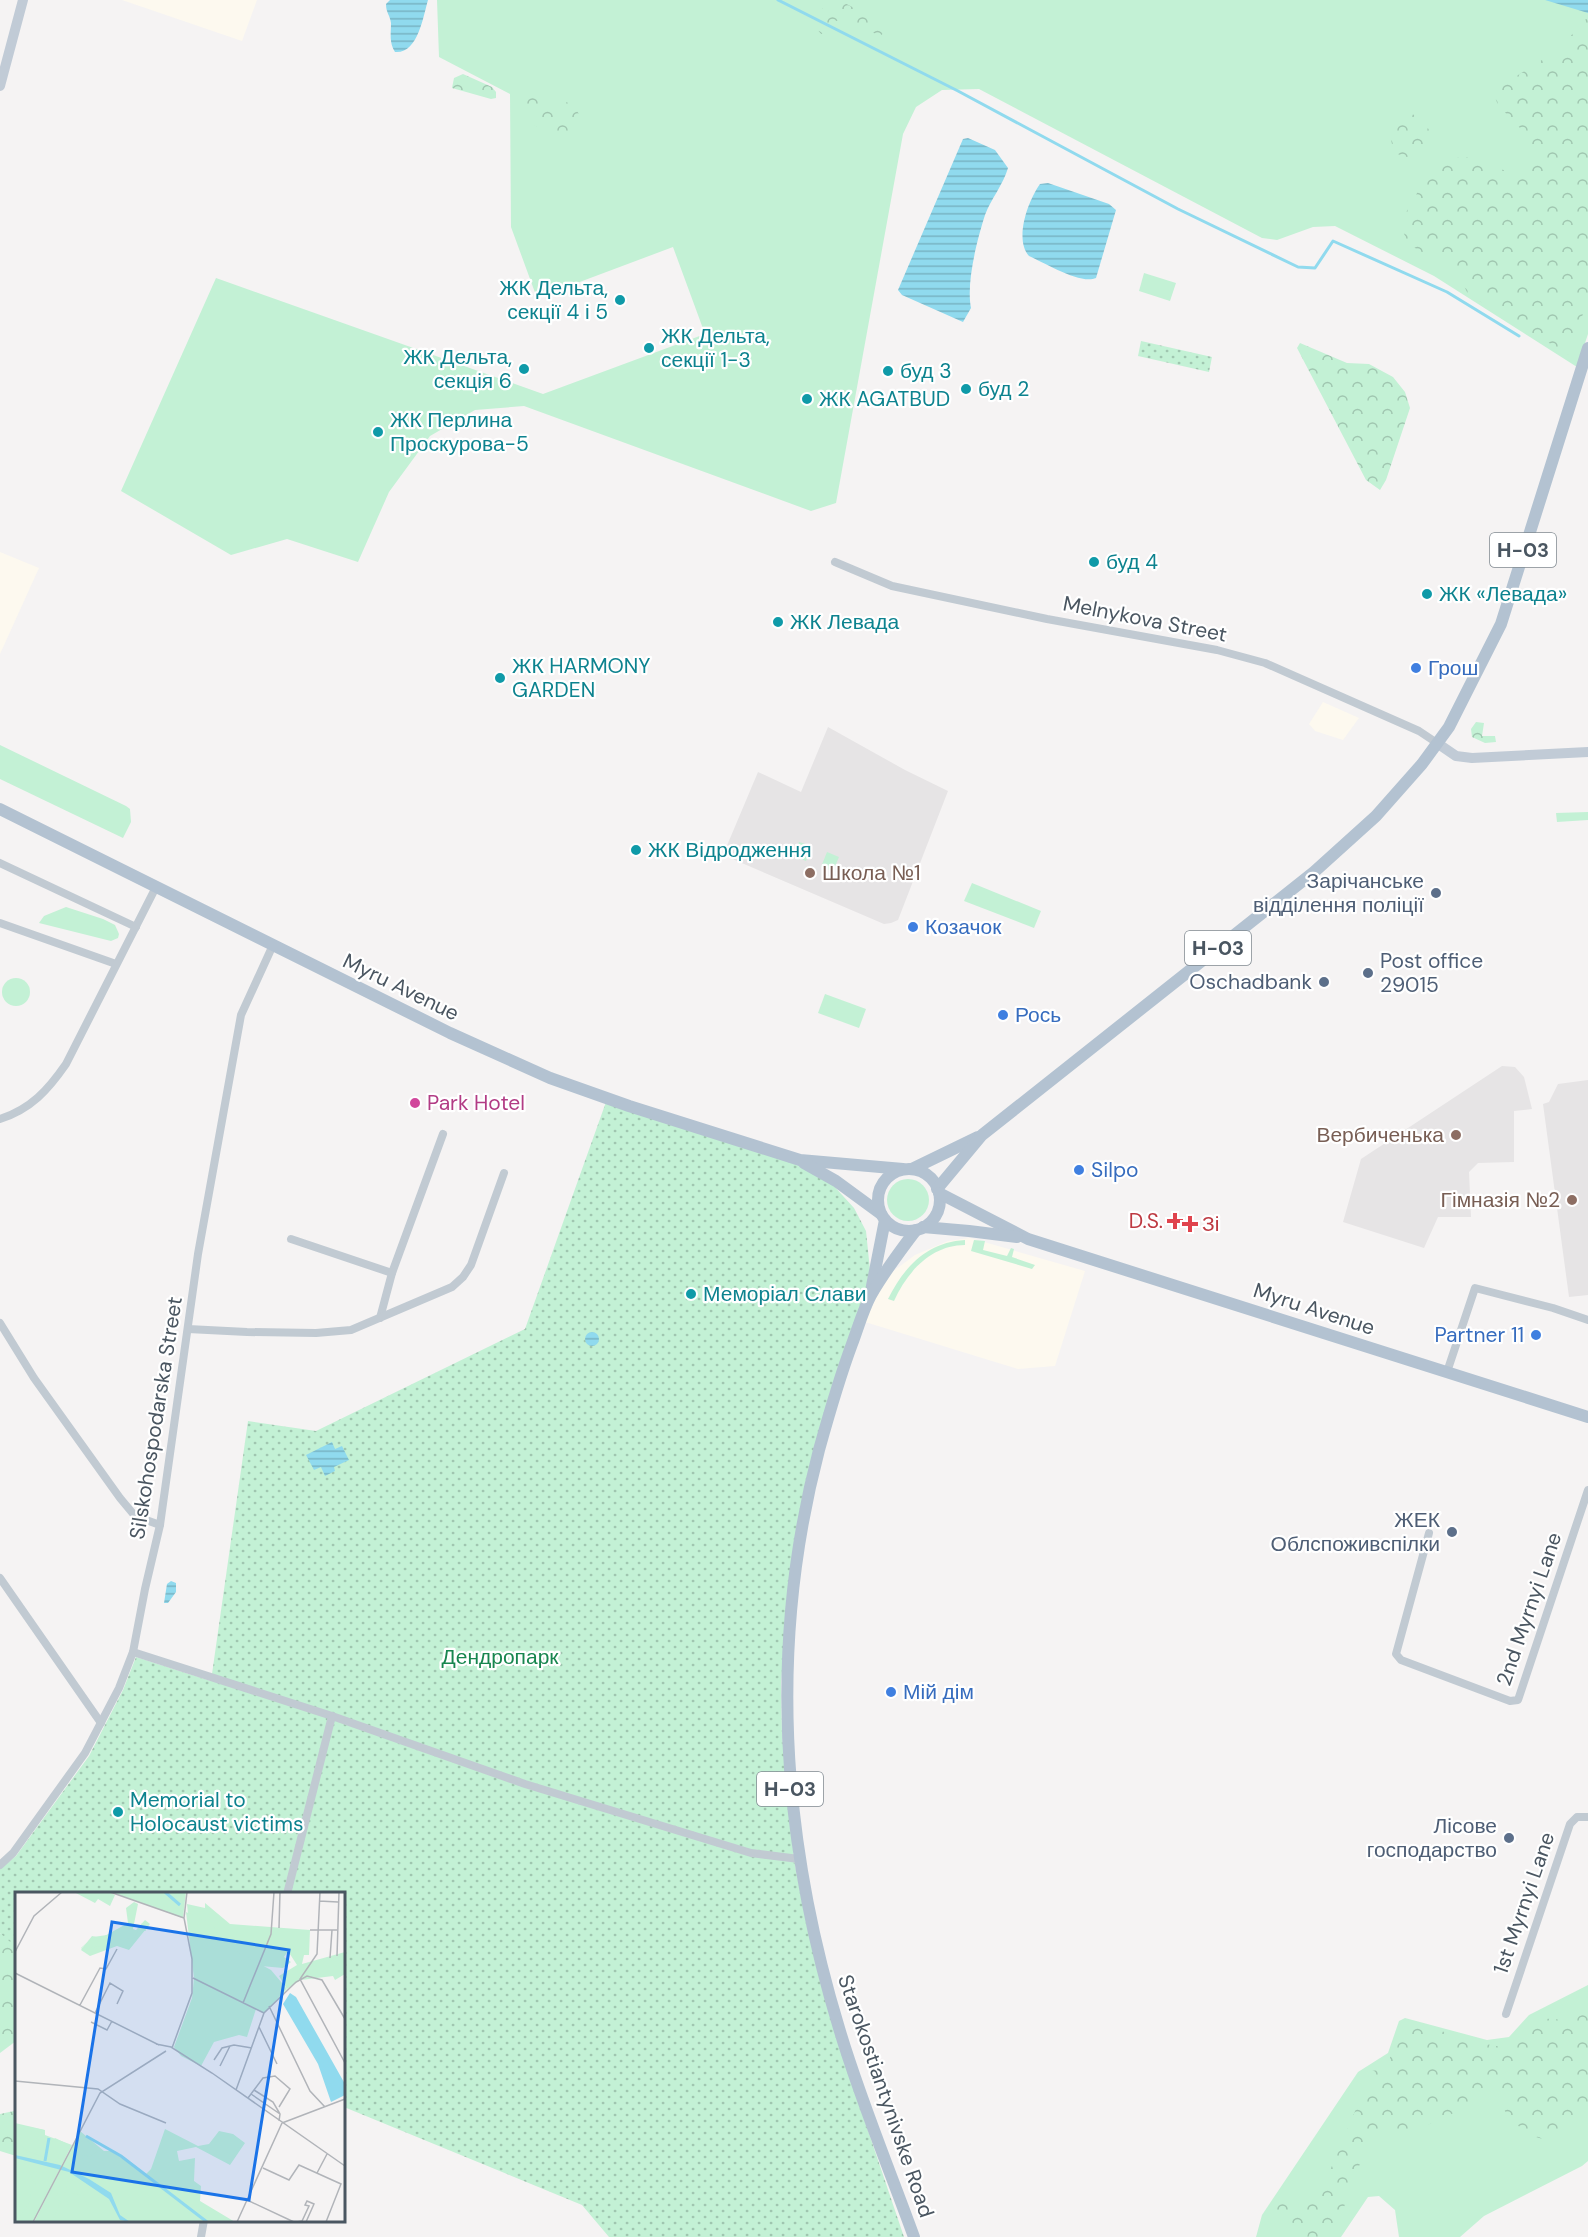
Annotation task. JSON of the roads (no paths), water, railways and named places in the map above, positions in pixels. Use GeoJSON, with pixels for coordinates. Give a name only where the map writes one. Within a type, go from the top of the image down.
{"type":"FeatureCollection","features":[{"type":"Feature","properties":{"kind":"main road","name":"Н-03"},"geometry":{"type":"LineString","coordinates":[[870,1298],[885,1272],[919,1229],[937,1213],[938,1191],[982,1135],[1314,872],[1376,816],[1422,764],[1449,727],[1501,624],[1533,515],[1588,348]]}},
{"type":"Feature","properties":{"kind":"main road","name":"Myru Avenue"},"geometry":{"type":"LineString","coordinates":[[0,809],[450,1033],[550,1078],[800,1160],[836,1181],[883,1217]]}},
{"type":"Feature","properties":{"kind":"main road","name":"Н-03"},"geometry":{"type":"LineString","coordinates":[[870,1298],[883,1217],[877,1200],[880,1186],[890,1175],[982,1135]]}},
{"type":"Feature","properties":{"kind":"main road","name":"Myru Avenue"},"geometry":{"type":"LineString","coordinates":[[800,1160],[908,1169]]}},
{"type":"Feature","properties":{"kind":"main road"},"geometry":{"type":"LineString","coordinates":[[908,1169],[930,1177],[938,1191]]}},
{"type":"Feature","properties":{"kind":"main road","name":"Myru Avenue"},"geometry":{"type":"LineString","coordinates":[[938,1191],[1028,1239]]}},
{"type":"Feature","properties":{"kind":"main road"},"geometry":{"type":"LineString","coordinates":[[883,1217],[890,1225],[902,1230],[919,1229]]}},
{"type":"Feature","properties":{"kind":"main road","name":"Myru Avenue"},"geometry":{"type":"LineString","coordinates":[[919,1229],[969,1231],[1028,1239],[1588,1417]]}},
{"type":"Feature","properties":{"kind":"main road","name":"Starokostiantynivske Road"},"geometry":{"type":"LineString","coordinates":[[870,1298],[834,1394],[804,1515],[792,1599],[786,1683],[786,1734],[799,1859],[814,1938],[859,2091],[914,2237]]}},
{"type":"Feature","properties":{"kind":"street"},"geometry":{"type":"LineString","coordinates":[[0,86],[21,1]]}},
{"type":"Feature","properties":{"kind":"street","name":"Melnykova Street"},"geometry":{"type":"LineString","coordinates":[[835,562],[892,586],[1047,619],[1206,648],[1265,663],[1419,731],[1437,743]]}},
{"type":"Feature","properties":{"kind":"street"},"geometry":{"type":"LineString","coordinates":[[1437,743],[1456,756],[1472,758],[1588,752]]}},
{"type":"Feature","properties":{"kind":"street"},"geometry":{"type":"LineString","coordinates":[[0,863],[136,927]]}},
{"type":"Feature","properties":{"kind":"street"},"geometry":{"type":"LineString","coordinates":[[0,1119],[20,1110],[49,1088],[66,1064],[156,887]]}},
{"type":"Feature","properties":{"kind":"street"},"geometry":{"type":"LineString","coordinates":[[0,923],[116,964]]}},
{"type":"Feature","properties":{"kind":"street","name":"Silskohospodarska Street"},"geometry":{"type":"LineString","coordinates":[[0,1865],[12,1853],[85,1754],[119,1688],[133,1652],[160,1525],[198,1254],[241,1015],[273,945]]}},
{"type":"Feature","properties":{"kind":"street"},"geometry":{"type":"LineString","coordinates":[[380,1318],[392,1273],[444,1134]]}},
{"type":"Feature","properties":{"kind":"street"},"geometry":{"type":"LineString","coordinates":[[188,1329],[316,1333],[351,1330],[452,1287],[464,1277],[471,1265],[504,1173]]}},
{"type":"Feature","properties":{"kind":"street"},"geometry":{"type":"LineString","coordinates":[[291,1239],[392,1273]]}},
{"type":"Feature","properties":{"kind":"street"},"geometry":{"type":"LineString","coordinates":[[1447,1372],[1475,1288],[1553,1308],[1588,1320]]}},
{"type":"Feature","properties":{"kind":"street"},"geometry":{"type":"LineString","coordinates":[[0,1323],[34,1378],[120,1498],[135,1516],[160,1525]]}},
{"type":"Feature","properties":{"kind":"street","name":"2nd Myrnyi Lane"},"geometry":{"type":"LineString","coordinates":[[1429,1533],[1396,1654],[1401,1660],[1477,1689],[1510,1701],[1518,1700],[1588,1490]]}},
{"type":"Feature","properties":{"kind":"street"},"geometry":{"type":"LineString","coordinates":[[0,1578],[101,1723]]}},
{"type":"Feature","properties":{"kind":"street"},"geometry":{"type":"LineString","coordinates":[[133,1652],[332,1716],[537,1788],[751,1853],[799,1859]]}},
{"type":"Feature","properties":{"kind":"street"},"geometry":{"type":"LineString","coordinates":[[287,1892],[332,1716]]}},
{"type":"Feature","properties":{"kind":"street","name":"1st Myrnyi Lane"},"geometry":{"type":"LineString","coordinates":[[1506,2014],[1570,1824],[1577,1817],[1588,1817]]}},
{"type":"Feature","properties":{"kind":"street"},"geometry":{"type":"LineString","coordinates":[[201,2237],[204,2222]]}},
{"type":"Feature","properties":{"kind":"water"},"geometry":{"type":"Polygon","coordinates":[[[390,0],[428,0],[418,33],[409,47],[403,51],[395,52],[392,45],[391,23],[386,4],[390,0]]]}},
{"type":"Feature","properties":{"kind":"water"},"geometry":{"type":"Polygon","coordinates":[[[1545,0],[1588,0],[1588,13],[1545,0]]]}},
{"type":"Feature","properties":{"kind":"water"},"geometry":{"type":"Polygon","coordinates":[[[968,138],[995,150],[1008,168],[982,225],[971,274],[971,308],[963,322],[902,295],[898,290],[963,139],[968,138]]]}},
{"type":"Feature","properties":{"kind":"water"},"geometry":{"type":"Polygon","coordinates":[[[1048,183],[1109,204],[1116,210],[1096,278],[1072,276],[1029,256],[1025,249],[1023,230],[1027,210],[1040,184],[1048,183]]]}},
{"type":"Feature","properties":{"kind":"water"},"geometry":{"type":"Polygon","coordinates":[[[592,1332],[597,1334],[599,1339],[597,1344],[592,1346],[587,1344],[585,1339],[587,1334],[592,1332]]]}},
{"type":"Feature","properties":{"kind":"water"},"geometry":{"type":"Polygon","coordinates":[[[332,1442],[335,1449],[342,1446],[349,1460],[334,1467],[335,1471],[325,1476],[321,1467],[314,1470],[306,1455],[332,1442]]]}},
{"type":"Feature","properties":{"kind":"water"},"geometry":{"type":"Polygon","coordinates":[[[171,1581],[176,1583],[176,1592],[168,1603],[164,1603],[167,1584],[171,1581]]]}},
{"type":"Feature","properties":{"kind":"waterway"},"geometry":{"type":"LineString","coordinates":[[778,0],[958,91],[1178,209],[1298,267],[1315,268],[1333,241],[1447,292],[1519,336]]}},
{"type":"Feature","properties":{"kind":"place","name":"ЖК Дельта, секції 4 і 5"},"geometry":{"type":"Point","coordinates":[620,300]}},
{"type":"Feature","properties":{"kind":"place","name":"ЖК Дельта, секції 1-3"},"geometry":{"type":"Point","coordinates":[649,348]}},
{"type":"Feature","properties":{"kind":"place","name":"ЖК Дельта, секція 6"},"geometry":{"type":"Point","coordinates":[524,369]}},
{"type":"Feature","properties":{"kind":"place","name":"буд 3"},"geometry":{"type":"Point","coordinates":[888,371]}},
{"type":"Feature","properties":{"kind":"place","name":"буд 2"},"geometry":{"type":"Point","coordinates":[966,389]}},
{"type":"Feature","properties":{"kind":"place","name":"ЖК AGATBUD"},"geometry":{"type":"Point","coordinates":[807,399]}},
{"type":"Feature","properties":{"kind":"place","name":"ЖК Перлина Проскурова-5"},"geometry":{"type":"Point","coordinates":[378,432]}},
{"type":"Feature","properties":{"kind":"place","name":"буд 4"},"geometry":{"type":"Point","coordinates":[1094,562]}},
{"type":"Feature","properties":{"kind":"place","name":"ЖК «Левада»"},"geometry":{"type":"Point","coordinates":[1427,594]}},
{"type":"Feature","properties":{"kind":"place","name":"ЖК Левада"},"geometry":{"type":"Point","coordinates":[778,622]}},
{"type":"Feature","properties":{"kind":"place","name":"Грош"},"geometry":{"type":"Point","coordinates":[1416,668]}},
{"type":"Feature","properties":{"kind":"place","name":"ЖК HARMONY GARDEN"},"geometry":{"type":"Point","coordinates":[500,678]}},
{"type":"Feature","properties":{"kind":"place","name":"ЖК Відродження"},"geometry":{"type":"Point","coordinates":[636,850]}},
{"type":"Feature","properties":{"kind":"place","name":"Школа №1"},"geometry":{"type":"Point","coordinates":[810,873]}},
{"type":"Feature","properties":{"kind":"place","name":"Зарічанське відділення поліції"},"geometry":{"type":"Point","coordinates":[1436,893]}},
{"type":"Feature","properties":{"kind":"place","name":"Козачок"},"geometry":{"type":"Point","coordinates":[913,927]}},
{"type":"Feature","properties":{"kind":"place","name":"Post office 29015"},"geometry":{"type":"Point","coordinates":[1368,973]}},
{"type":"Feature","properties":{"kind":"place","name":"Oschadbank"},"geometry":{"type":"Point","coordinates":[1324,982]}},
{"type":"Feature","properties":{"kind":"place","name":"Рось"},"geometry":{"type":"Point","coordinates":[1003,1015]}},
{"type":"Feature","properties":{"kind":"place","name":"Park Hotel"},"geometry":{"type":"Point","coordinates":[415,1103]}},
{"type":"Feature","properties":{"kind":"place","name":"Вербиченька"},"geometry":{"type":"Point","coordinates":[1456,1135]}},
{"type":"Feature","properties":{"kind":"place","name":"Silpo"},"geometry":{"type":"Point","coordinates":[1079,1170]}},
{"type":"Feature","properties":{"kind":"place","name":"Гімназія №2"},"geometry":{"type":"Point","coordinates":[1572,1200]}},
{"type":"Feature","properties":{"kind":"place","name":"D.S."},"geometry":{"type":"Point","coordinates":[1175,1221]}},
{"type":"Feature","properties":{"kind":"place","name":"Зі"},"geometry":{"type":"Point","coordinates":[1190,1224]}},
{"type":"Feature","properties":{"kind":"place","name":"Меморіал Слави"},"geometry":{"type":"Point","coordinates":[691,1294]}},
{"type":"Feature","properties":{"kind":"place","name":"Partner 11"},"geometry":{"type":"Point","coordinates":[1536,1335]}},
{"type":"Feature","properties":{"kind":"place","name":"ЖЕК Облспоживспілки"},"geometry":{"type":"Point","coordinates":[1452,1532]}},
{"type":"Feature","properties":{"kind":"place","name":"Мій дім"},"geometry":{"type":"Point","coordinates":[891,1692]}},
{"type":"Feature","properties":{"kind":"place","name":"Memorial to Holocaust victims"},"geometry":{"type":"Point","coordinates":[118,1812]}},
{"type":"Feature","properties":{"kind":"place","name":"Лісове господарство"},"geometry":{"type":"Point","coordinates":[1509,1838]}},
{"type":"Feature","properties":{"kind":"park label","name":"Дендропарк"},"geometry":{"type":"Point","coordinates":[500,1657]}}]}
